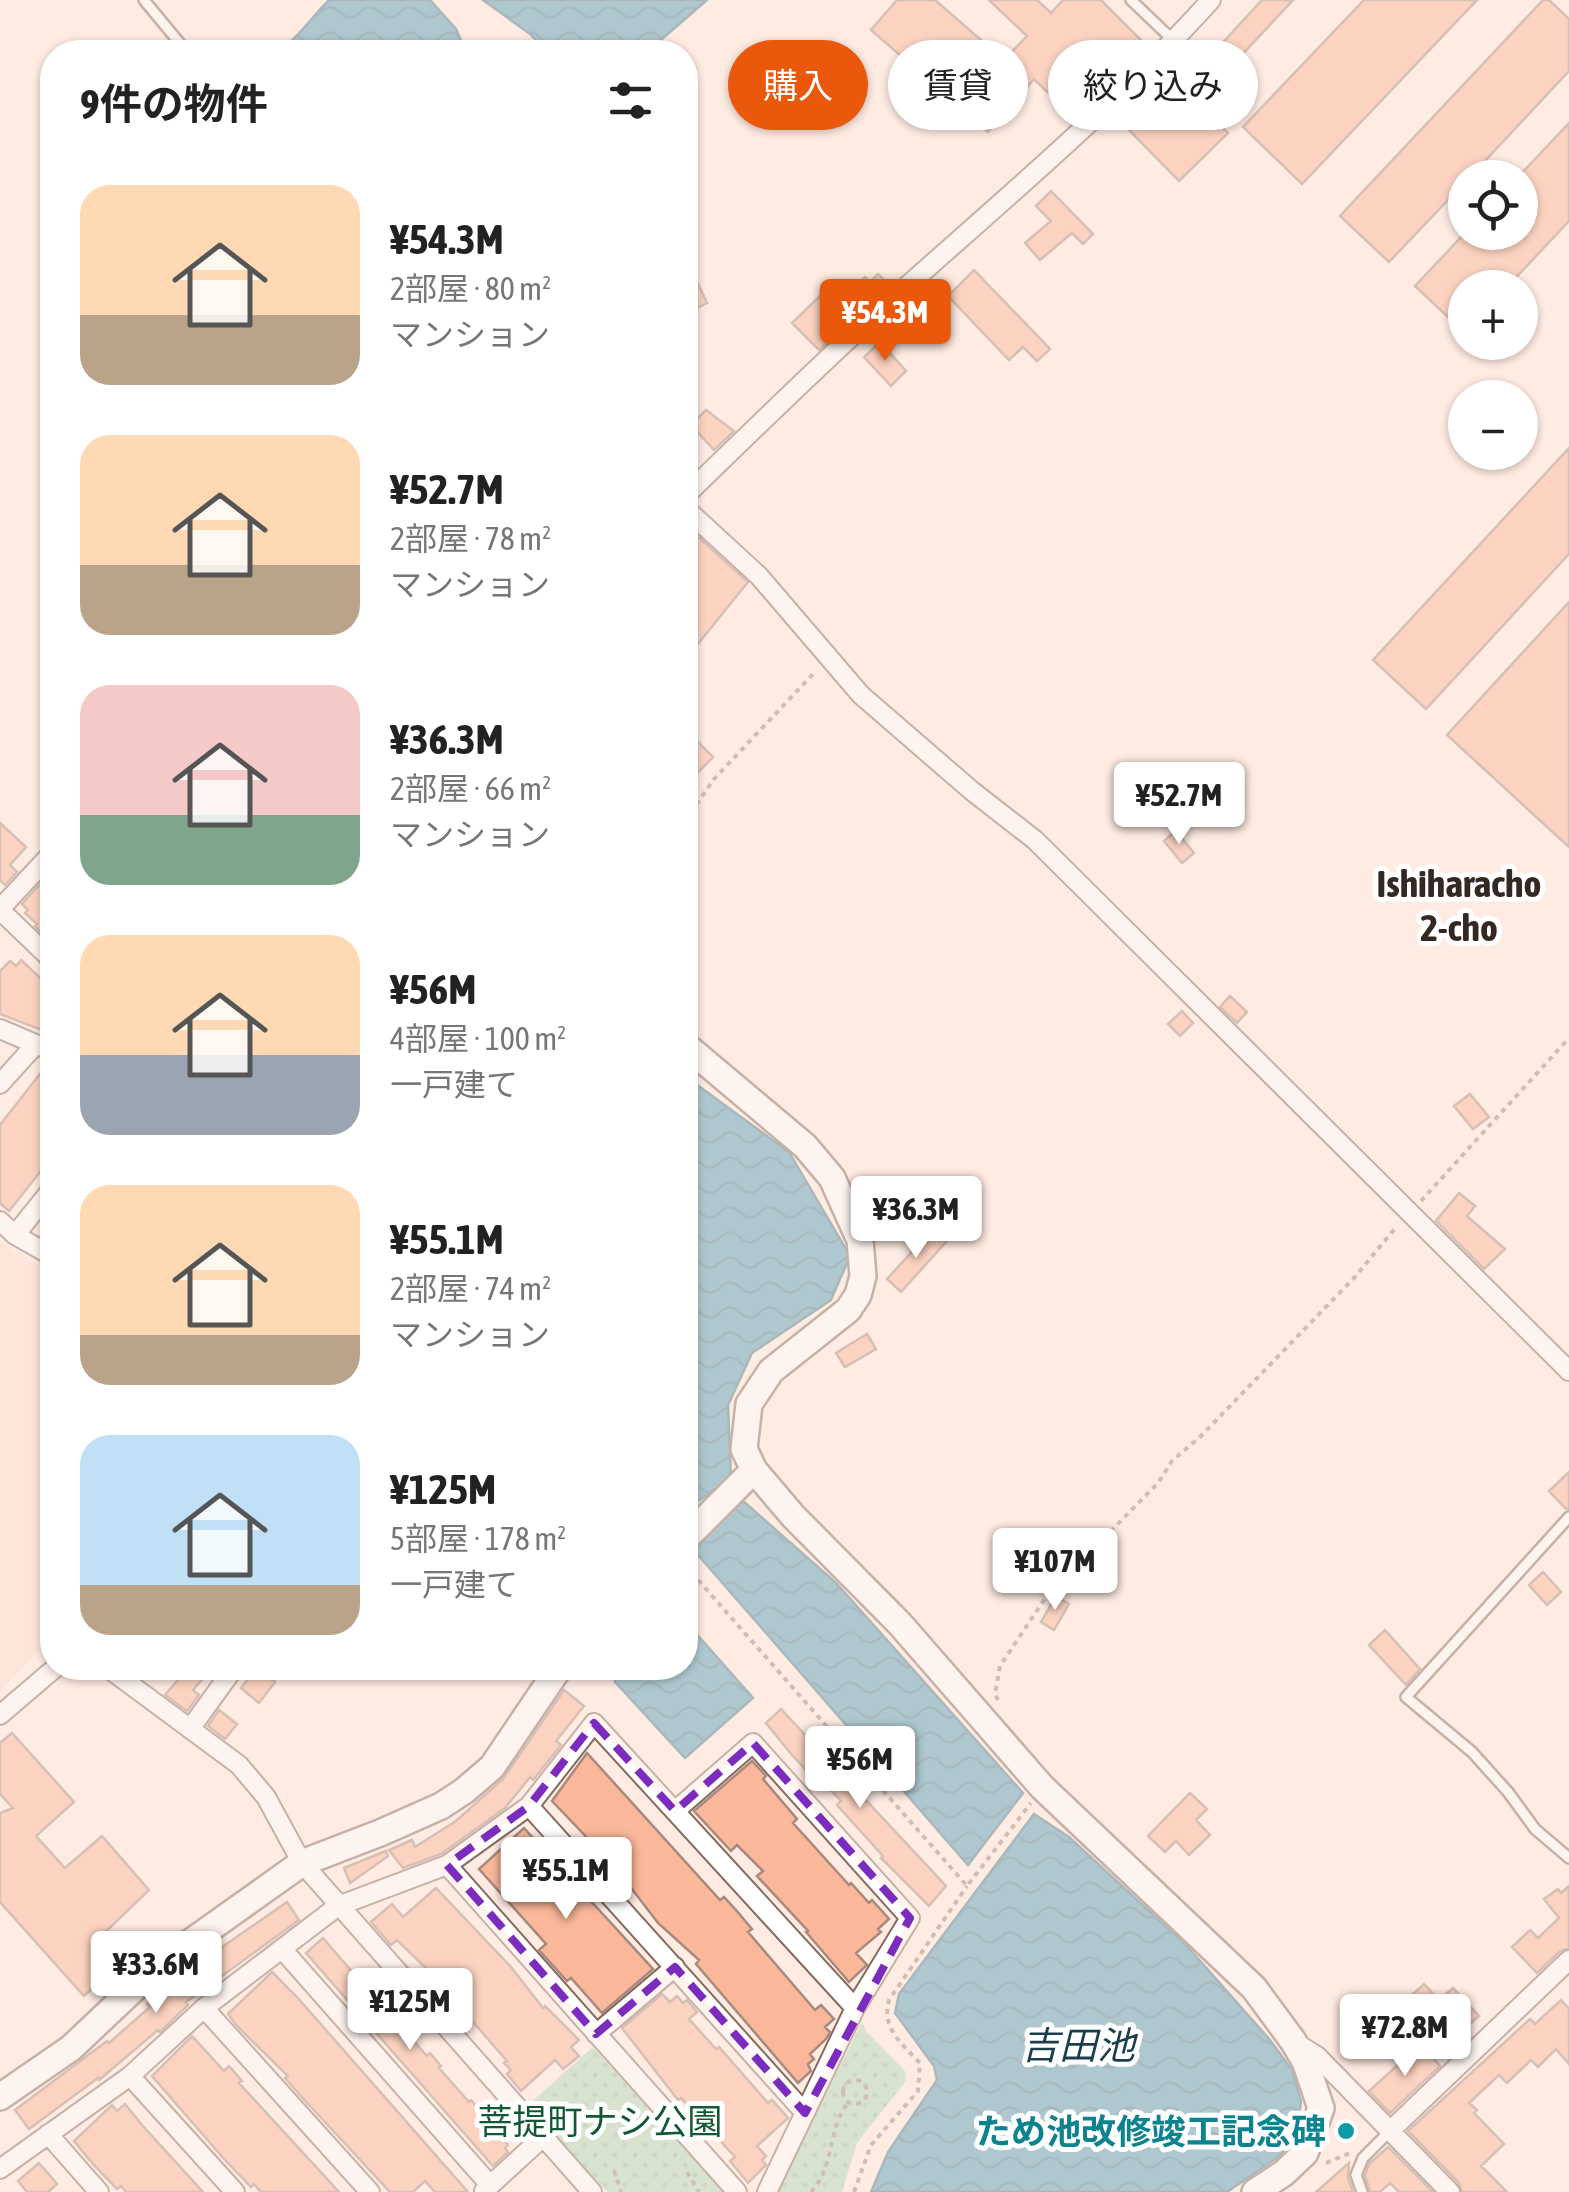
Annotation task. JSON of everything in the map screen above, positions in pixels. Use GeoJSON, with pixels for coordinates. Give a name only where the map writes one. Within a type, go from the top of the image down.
{"type":"FeatureCollection","features":[{"type":"Feature","properties":{"kind":"street"},"geometry":{"type":"LineString","coordinates":[[1175,40],[1211,0]]}},
{"type":"Feature","properties":{"kind":"street"},"geometry":{"type":"LineString","coordinates":[[698,484],[874,316],[1082,130]]}},
{"type":"Feature","properties":{"kind":"street"},"geometry":{"type":"LineString","coordinates":[[698,520],[760,576],[861,695],[972,792],[1035,840],[1569,1371]]}},
{"type":"Feature","properties":{"kind":"street"},"geometry":{"type":"LineString","coordinates":[[40,866],[0,910],[40,948]]}},
{"type":"Feature","properties":{"kind":"street"},"geometry":{"type":"LineString","coordinates":[[0,1029],[40,1046]]}},
{"type":"Feature","properties":{"kind":"street"},"geometry":{"type":"LineString","coordinates":[[0,1084],[40,1051]]}},
{"type":"Feature","properties":{"kind":"street"},"geometry":{"type":"LineString","coordinates":[[698,1056],[805,1146],[832,1178],[860,1240],[862,1276],[858,1294],[848,1310],[770,1371],[749,1404],[744,1449],[754,1470],[793,1516],[900,1624],[1042,1786],[1254,1988],[1293,2041],[1306,2061],[1321,2108],[1305,2154],[1255,2192]]}},
{"type":"Feature","properties":{"kind":"street"},"geometry":{"type":"LineString","coordinates":[[15,1235],[40,1203]]}},
{"type":"Feature","properties":{"kind":"street"},"geometry":{"type":"LineString","coordinates":[[0,1220],[15,1235],[40,1249]]}},
{"type":"Feature","properties":{"kind":"street"},"geometry":{"type":"LineString","coordinates":[[698,1526],[754,1470]]}},
{"type":"Feature","properties":{"kind":"street"},"geometry":{"type":"LineString","coordinates":[[0,1715],[41,1680]]}},
{"type":"Feature","properties":{"kind":"street"},"geometry":{"type":"LineString","coordinates":[[124,1680],[239,1765],[257,1786],[302,1863],[589,2191]]}},
{"type":"Feature","properties":{"kind":"street"},"geometry":{"type":"LineString","coordinates":[[190,1728],[225,1680]]}},
{"type":"Feature","properties":{"kind":"street"},"geometry":{"type":"LineString","coordinates":[[0,2097],[71,2048],[160,1964],[302,1863],[441,1806],[464,1791],[492,1767],[550,1680]]}},
{"type":"Feature","properties":{"kind":"street"},"geometry":{"type":"LineString","coordinates":[[0,2169],[130,2076],[204,2008],[338,1906],[447,1865],[529,1806],[594,1723],[855,2008]]}},
{"type":"Feature","properties":{"kind":"street"},"geometry":{"type":"LineString","coordinates":[[675,1811],[753,1743],[910,1918],[855,2008],[767,2192]]}},
{"type":"Feature","properties":{"kind":"street"},"geometry":{"type":"LineString","coordinates":[[529,1806],[805,2113]]}},
{"type":"Feature","properties":{"kind":"street"},"geometry":{"type":"LineString","coordinates":[[447,1865],[736,2192]]}},
{"type":"Feature","properties":{"kind":"street"},"geometry":{"type":"LineString","coordinates":[[282,1949],[487,2189],[542,2137]]}},
{"type":"Feature","properties":{"kind":"street"},"geometry":{"type":"LineString","coordinates":[[1391,2130],[1569,1960]]}},
{"type":"Feature","properties":{"kind":"street"},"geometry":{"type":"LineString","coordinates":[[596,2034],[675,1968]]}},
{"type":"Feature","properties":{"kind":"street"},"geometry":{"type":"LineString","coordinates":[[204,2008],[370,2192]]}},
{"type":"Feature","properties":{"kind":"street"},"geometry":{"type":"LineString","coordinates":[[1293,2041],[1317,2056],[1450,2192]]}},
{"type":"Feature","properties":{"kind":"street"},"geometry":{"type":"LineString","coordinates":[[130,2076],[236,2192]]}},
{"type":"Feature","properties":{"kind":"street"},"geometry":{"type":"LineString","coordinates":[[48,2134],[99,2192]]}},
{"type":"Feature","properties":{"kind":"lane"},"geometry":{"type":"LineString","coordinates":[[144,0],[177,40]]}},
{"type":"Feature","properties":{"kind":"lane"},"geometry":{"type":"LineString","coordinates":[[1132,0],[1173,40]]}},
{"type":"Feature","properties":{"kind":"lane"},"geometry":{"type":"LineString","coordinates":[[1569,1517],[1406,1697],[1472,1752],[1535,1829],[1569,1858]]}},
{"type":"Feature","properties":{"kind":"lane"},"geometry":{"type":"LineString","coordinates":[[1362,2192],[1356,2175],[1363,2158],[1391,2130]]}},
{"type":"Feature","properties":{"kind":"path"},"geometry":{"type":"LineString","coordinates":[[698,803],[714,780],[829,658]]}},
{"type":"Feature","properties":{"kind":"path"},"geometry":{"type":"LineString","coordinates":[[1000,1666],[1046,1596],[1158,1484],[1172,1461],[1354,1278],[1569,1038]]}},
{"type":"Feature","properties":{"kind":"path"},"geometry":{"type":"LineString","coordinates":[[698,1580],[968,1886]]}},
{"type":"Feature","properties":{"kind":"path"},"geometry":{"type":"LineString","coordinates":[[854,2192],[872,2145],[918,2091],[920,2063],[888,2026],[889,2000],[1042,1786]]}},
{"type":"Feature","properties":{"kind":"path"},"geometry":{"type":"LineString","coordinates":[[852,2080],[860,2081],[866,2086],[866,2098],[856,2105],[848,2102],[843,2088],[852,2080]]}},
{"type":"Feature","properties":{"kind":"path"},"geometry":{"type":"LineString","coordinates":[[811,2192],[828,2167],[836,2118],[848,2102]]}},
{"type":"Feature","properties":{"kind":"path"},"geometry":{"type":"LineString","coordinates":[[1320,2166],[1343,2154]]}},
{"type":"Feature","properties":{"kind":"path"},"geometry":{"type":"LineString","coordinates":[[614,2170],[622,2192]]}},
{"type":"Feature","properties":{"kind":"path"},"geometry":{"type":"LineString","coordinates":[[686,2172],[699,2192]]}},
{"type":"Feature","properties":{"kind":"highlighted area"},"geometry":{"type":"Polygon","coordinates":[[[594,1723],[675,1811],[753,1743],[910,1918],[805,2113],[675,1967],[596,2034],[447,1865],[529,1806],[594,1723]]]}},
{"type":"Feature","properties":{"kind":"shaded area"},"geometry":{"type":"Polygon","coordinates":[[[0,1243],[40,1266],[40,1649],[0,1691],[0,1243]]]}},
{"type":"Feature","properties":{"kind":"green space"},"geometry":{"type":"Polygon","coordinates":[[[862,2022],[905,2071],[906,2081],[857,2143],[842,2192],[777,2192],[862,2022]]]}},
{"type":"Feature","properties":{"kind":"green space","name":"菩提町ナシ公園"},"geometry":{"type":"Polygon","coordinates":[[[593,2047],[723,2192],[608,2192],[565,2149],[528,2105],[593,2047]]]}},
{"type":"Feature","properties":{"kind":"water"},"geometry":{"type":"Polygon","coordinates":[[[329,0],[430,0],[461,40],[292,40],[329,0]]]}},
{"type":"Feature","properties":{"kind":"water"},"geometry":{"type":"Polygon","coordinates":[[[483,0],[707,0],[661,40],[536,40],[483,0]]]}},
{"type":"Feature","properties":{"kind":"water"},"geometry":{"type":"Polygon","coordinates":[[[698,1086],[789,1152],[850,1256],[831,1300],[752,1353],[728,1405],[731,1478],[698,1501],[698,1086]]]}},
{"type":"Feature","properties":{"kind":"water"},"geometry":{"type":"Polygon","coordinates":[[[742,1500],[836,1583],[1023,1793],[968,1865],[698,1555],[698,1542],[742,1500]]]}},
{"type":"Feature","properties":{"kind":"water"},"geometry":{"type":"Polygon","coordinates":[[[698,1636],[753,1698],[685,1758],[615,1682],[698,1680],[698,1636]]]}},
{"type":"Feature","properties":{"kind":"water","name":"吉田池"},"geometry":{"type":"Polygon","coordinates":[[[1034,1814],[1069,1837],[1187,1946],[1292,2070],[1301,2101],[1296,2138],[1278,2157],[1227,2192],[871,2192],[888,2152],[937,2080],[934,2066],[895,2013],[899,1994],[1034,1814]]]}},
{"type":"Feature","properties":{"kind":"building"},"geometry":{"type":"Polygon","coordinates":[[[897,0],[935,0],[981,40],[888,40],[888,45],[871,30],[897,0]]]}},
{"type":"Feature","properties":{"kind":"building"},"geometry":{"type":"Polygon","coordinates":[[[989,0],[1037,0],[1051,13],[1063,0],[1101,0],[1141,40],[1048,40],[1047,92],[1034,79],[1028,86],[1028,40],[1023,40],[1027,36],[989,0]]]}},
{"type":"Feature","properties":{"kind":"building"},"geometry":{"type":"Polygon","coordinates":[[[1262,0],[1293,0],[1256,40],[1225,40],[1262,0]]]}},
{"type":"Feature","properties":{"kind":"building"},"geometry":{"type":"Polygon","coordinates":[[[1364,0],[1477,0],[1302,184],[1246,130],[1258,130],[1258,111],[1364,0]]]}},
{"type":"Feature","properties":{"kind":"building"},"geometry":{"type":"Polygon","coordinates":[[[1543,0],[1549,0],[1569,19],[1569,71],[1486,160],[1448,160],[1448,200],[1389,262],[1340,216],[1543,0]]]}},
{"type":"Feature","properties":{"kind":"building"},"geometry":{"type":"Polygon","coordinates":[[[1569,123],[1569,221],[1523,270],[1448,270],[1448,317],[1415,286],[1449,250],[1538,250],[1538,160],[1534,160],[1569,123]]]}},
{"type":"Feature","properties":{"kind":"building"},"geometry":{"type":"Polygon","coordinates":[[[1129,130],[1225,130],[1228,133],[1179,181],[1129,130]]]}},
{"type":"Feature","properties":{"kind":"building"},"geometry":{"type":"Polygon","coordinates":[[[1051,191],[1093,234],[1083,244],[1072,233],[1040,260],[1025,243],[1051,221],[1036,206],[1051,191]]]}},
{"type":"Feature","properties":{"kind":"building"},"geometry":{"type":"Polygon","coordinates":[[[974,270],[1050,349],[1037,361],[1023,347],[1009,360],[948,296],[974,270]]]}},
{"type":"Feature","properties":{"kind":"building"},"geometry":{"type":"Polygon","coordinates":[[[878,274],[889,285],[819,350],[792,323],[823,293],[827,297],[838,286],[842,291],[850,283],[855,287],[865,277],[870,282],[878,274]]]}},
{"type":"Feature","properties":{"kind":"building"},"geometry":{"type":"Polygon","coordinates":[[[698,284],[707,303],[698,308],[698,284]]]}},
{"type":"Feature","properties":{"kind":"building"},"geometry":{"type":"Polygon","coordinates":[[[880,342],[906,371],[891,386],[864,357],[880,342]]]}},
{"type":"Feature","properties":{"kind":"building"},"geometry":{"type":"Polygon","coordinates":[[[706,410],[734,431],[714,450],[698,433],[698,418],[706,410]]]}},
{"type":"Feature","properties":{"kind":"building"},"geometry":{"type":"Polygon","coordinates":[[[1569,448],[1569,554],[1426,709],[1373,660],[1569,448]]]}},
{"type":"Feature","properties":{"kind":"building"},"geometry":{"type":"Polygon","coordinates":[[[698,537],[748,582],[698,644],[698,537]]]}},
{"type":"Feature","properties":{"kind":"building"},"geometry":{"type":"Polygon","coordinates":[[[1569,602],[1569,847],[1447,735],[1569,602]]]}},
{"type":"Feature","properties":{"kind":"building"},"geometry":{"type":"Polygon","coordinates":[[[698,742],[713,757],[698,773],[698,742]]]}},
{"type":"Feature","properties":{"kind":"building"},"geometry":{"type":"Polygon","coordinates":[[[0,823],[26,847],[10,865],[17,872],[5,885],[0,880],[0,823]]]}},
{"type":"Feature","properties":{"kind":"building"},"geometry":{"type":"Polygon","coordinates":[[[1176,831],[1194,853],[1182,863],[1164,841],[1176,831]]]}},
{"type":"Feature","properties":{"kind":"building"},"geometry":{"type":"Polygon","coordinates":[[[40,884],[40,931],[25,913],[28,910],[22,904],[40,884]]]}},
{"type":"Feature","properties":{"kind":"building"},"geometry":{"type":"Polygon","coordinates":[[[21,960],[40,978],[40,1029],[0,1014],[0,971],[10,961],[16,966],[21,960]]]}},
{"type":"Feature","properties":{"kind":"building"},"geometry":{"type":"Polygon","coordinates":[[[1230,996],[1247,1012],[1237,1023],[1220,1007],[1230,996]]]}},
{"type":"Feature","properties":{"kind":"building"},"geometry":{"type":"Polygon","coordinates":[[[1182,1011],[1193,1023],[1180,1036],[1168,1024],[1182,1011]]]}},
{"type":"Feature","properties":{"kind":"building"},"geometry":{"type":"Polygon","coordinates":[[[40,1074],[40,1172],[9,1211],[0,1203],[0,1125],[40,1074]]]}},
{"type":"Feature","properties":{"kind":"building"},"geometry":{"type":"Polygon","coordinates":[[[1470,1094],[1489,1117],[1473,1129],[1454,1106],[1470,1094]]]}},
{"type":"Feature","properties":{"kind":"building"},"geometry":{"type":"Polygon","coordinates":[[[1459,1193],[1475,1206],[1467,1216],[1505,1249],[1484,1269],[1436,1221],[1459,1193]]]}},
{"type":"Feature","properties":{"kind":"building"},"geometry":{"type":"Polygon","coordinates":[[[932,1230],[946,1242],[901,1292],[887,1279],[932,1230]]]}},
{"type":"Feature","properties":{"kind":"building"},"geometry":{"type":"Polygon","coordinates":[[[867,1334],[876,1349],[845,1367],[836,1353],[867,1334]]]}},
{"type":"Feature","properties":{"kind":"building"},"geometry":{"type":"Polygon","coordinates":[[[1569,1472],[1569,1509],[1566,1509],[1549,1491],[1569,1472]]]}},
{"type":"Feature","properties":{"kind":"building"},"geometry":{"type":"Polygon","coordinates":[[[1543,1572],[1561,1592],[1547,1605],[1529,1585],[1543,1572]]]}},
{"type":"Feature","properties":{"kind":"building"},"geometry":{"type":"Polygon","coordinates":[[[1056,1596],[1069,1604],[1054,1630],[1041,1622],[1056,1596]]]}},
{"type":"Feature","properties":{"kind":"building"},"geometry":{"type":"Polygon","coordinates":[[[1385,1630],[1420,1669],[1406,1685],[1369,1645],[1385,1630]]]}},
{"type":"Feature","properties":{"kind":"building"},"geometry":{"type":"Polygon","coordinates":[[[178,1680],[202,1680],[193,1690],[199,1695],[187,1711],[165,1695],[178,1680]]]}},
{"type":"Feature","properties":{"kind":"building"},"geometry":{"type":"Polygon","coordinates":[[[247,1680],[275,1682],[259,1703],[241,1688],[247,1680]]]}},
{"type":"Feature","properties":{"kind":"building"},"geometry":{"type":"Polygon","coordinates":[[[564,1690],[584,1706],[556,1741],[561,1745],[533,1780],[530,1777],[505,1808],[441,1854],[403,1868],[389,1850],[412,1840],[415,1847],[456,1821],[503,1779],[564,1690]]]}},
{"type":"Feature","properties":{"kind":"building"},"geometry":{"type":"Polygon","coordinates":[[[781,1709],[946,1886],[929,1906],[881,1858],[837,1805],[841,1801],[812,1770],[809,1773],[766,1723],[781,1709]]]}},
{"type":"Feature","properties":{"kind":"building"},"geometry":{"type":"Polygon","coordinates":[[[219,1710],[237,1724],[225,1739],[208,1726],[219,1710]]]}},
{"type":"Feature","properties":{"kind":"building"},"geometry":{"type":"Polygon","coordinates":[[[12,1733],[74,1802],[36,1836],[65,1868],[102,1836],[149,1890],[98,1939],[120,1963],[84,1996],[0,1902],[0,1813],[13,1808],[0,1794],[0,1743],[12,1733]]]}},
{"type":"Feature","properties":{"kind":"building"},"geometry":{"type":"Polygon","coordinates":[[[587,1753],[720,1900],[724,1897],[736,1910],[752,1929],[748,1932],[815,2010],[821,2005],[834,2019],[825,2027],[830,2032],[826,2039],[810,2054],[814,2059],[808,2064],[811,2071],[798,2083],[696,1964],[699,1960],[658,1923],[615,1867],[552,1801],[587,1753]]]}},
{"type":"Feature","properties":{"kind":"building"},"geometry":{"type":"Polygon","coordinates":[[[752,1761],[797,1819],[793,1823],[849,1885],[869,1903],[872,1900],[889,1919],[878,1929],[881,1932],[856,1953],[867,1965],[849,1982],[757,1876],[763,1871],[737,1845],[731,1851],[694,1811],[752,1761]]]}},
{"type":"Feature","properties":{"kind":"building"},"geometry":{"type":"Polygon","coordinates":[[[1190,1793],[1207,1809],[1196,1820],[1210,1835],[1189,1855],[1176,1841],[1165,1852],[1148,1836],[1190,1793]]]}},
{"type":"Feature","properties":{"kind":"building"},"geometry":{"type":"Polygon","coordinates":[[[524,1828],[653,1969],[602,2013],[539,1950],[546,1944],[479,1869],[524,1828]]]}},
{"type":"Feature","properties":{"kind":"building"},"geometry":{"type":"Polygon","coordinates":[[[386,1851],[388,1856],[350,1883],[344,1868],[386,1851]]]}},
{"type":"Feature","properties":{"kind":"building"},"geometry":{"type":"Polygon","coordinates":[[[1569,1886],[1569,1948],[1560,1951],[1537,1973],[1512,1947],[1530,1930],[1538,1938],[1559,1918],[1544,1899],[1569,1886]]]}},
{"type":"Feature","properties":{"kind":"building"},"geometry":{"type":"Polygon","coordinates":[[[436,1888],[511,1967],[543,2008],[579,2040],[571,2047],[579,2056],[563,2069],[555,2060],[521,2091],[507,2074],[511,2070],[504,2063],[507,2061],[427,1969],[397,1940],[391,1945],[371,1922],[392,1904],[403,1917],[436,1888]]]}},
{"type":"Feature","properties":{"kind":"building"},"geometry":{"type":"Polygon","coordinates":[[[287,1902],[299,1920],[186,2002],[188,2005],[160,2032],[29,2129],[15,2110],[109,2043],[150,2007],[147,2004],[169,1984],[287,1902]]]}},
{"type":"Feature","properties":{"kind":"building"},"geometry":{"type":"Polygon","coordinates":[[[323,1938],[354,1974],[357,1972],[373,1989],[394,2019],[427,2056],[430,2053],[508,2145],[508,2152],[493,2166],[306,1953],[323,1938]]]}},
{"type":"Feature","properties":{"kind":"building"},"geometry":{"type":"Polygon","coordinates":[[[272,1972],[468,2192],[435,2192],[425,2181],[413,2192],[390,2192],[299,2094],[285,2078],[288,2076],[237,2026],[228,2014],[272,1972]]]}},
{"type":"Feature","properties":{"kind":"building"},"geometry":{"type":"Polygon","coordinates":[[[1424,1984],[1439,2000],[1453,1988],[1479,2016],[1459,2034],[1455,2030],[1433,2050],[1415,2030],[1420,2025],[1402,2004],[1424,1984]]]}},
{"type":"Feature","properties":{"kind":"building"},"geometry":{"type":"Polygon","coordinates":[[[662,1994],[670,2002],[677,1996],[683,2003],[687,2000],[697,2012],[689,2019],[768,2103],[772,2100],[788,2118],[757,2146],[766,2156],[762,2160],[766,2165],[748,2183],[730,2161],[735,2157],[681,2098],[678,2100],[622,2028],[662,1994]]]}},
{"type":"Feature","properties":{"kind":"building"},"geometry":{"type":"Polygon","coordinates":[[[1561,2000],[1569,2009],[1569,2064],[1556,2049],[1538,2067],[1531,2060],[1507,2083],[1499,2075],[1469,2103],[1504,2144],[1481,2166],[1507,2192],[1462,2192],[1459,2183],[1408,2131],[1530,2019],[1535,2024],[1561,2000]]]}},
{"type":"Feature","properties":{"kind":"building"},"geometry":{"type":"Polygon","coordinates":[[[192,2036],[224,2071],[229,2066],[242,2081],[239,2083],[339,2192],[261,2192],[225,2160],[152,2076],[192,2036]]]}},
{"type":"Feature","properties":{"kind":"building"},"geometry":{"type":"Polygon","coordinates":[[[1421,2044],[1440,2066],[1390,2113],[1369,2091],[1421,2044]]]}},
{"type":"Feature","properties":{"kind":"building"},"geometry":{"type":"Polygon","coordinates":[[[125,2104],[203,2192],[126,2192],[121,2186],[117,2189],[92,2163],[74,2141],[112,2105],[117,2111],[125,2104]]]}},
{"type":"Feature","properties":{"kind":"building"},"geometry":{"type":"Polygon","coordinates":[[[1388,2147],[1433,2192],[1399,2192],[1390,2183],[1380,2192],[1370,2192],[1365,2175],[1369,2164],[1388,2147]]]}},
{"type":"Feature","properties":{"kind":"building"},"geometry":{"type":"Polygon","coordinates":[[[39,2163],[57,2184],[48,2192],[27,2192],[18,2181],[39,2163]]]}},
{"type":"Feature","properties":{"kind":"building"},"geometry":{"type":"Polygon","coordinates":[[[1349,2163],[1348,2178],[1353,2192],[1316,2192],[1349,2163]]]}},
{"type":"Feature","properties":{"kind":"place","name":"ため池改修竣工記念碑"},"geometry":{"type":"Point","coordinates":[1346,2131]}},
{"type":"Feature","properties":{"kind":"district","name":"Ishiharacho 2-cho"},"geometry":{"type":"Point","coordinates":[1459,904]}}]}
